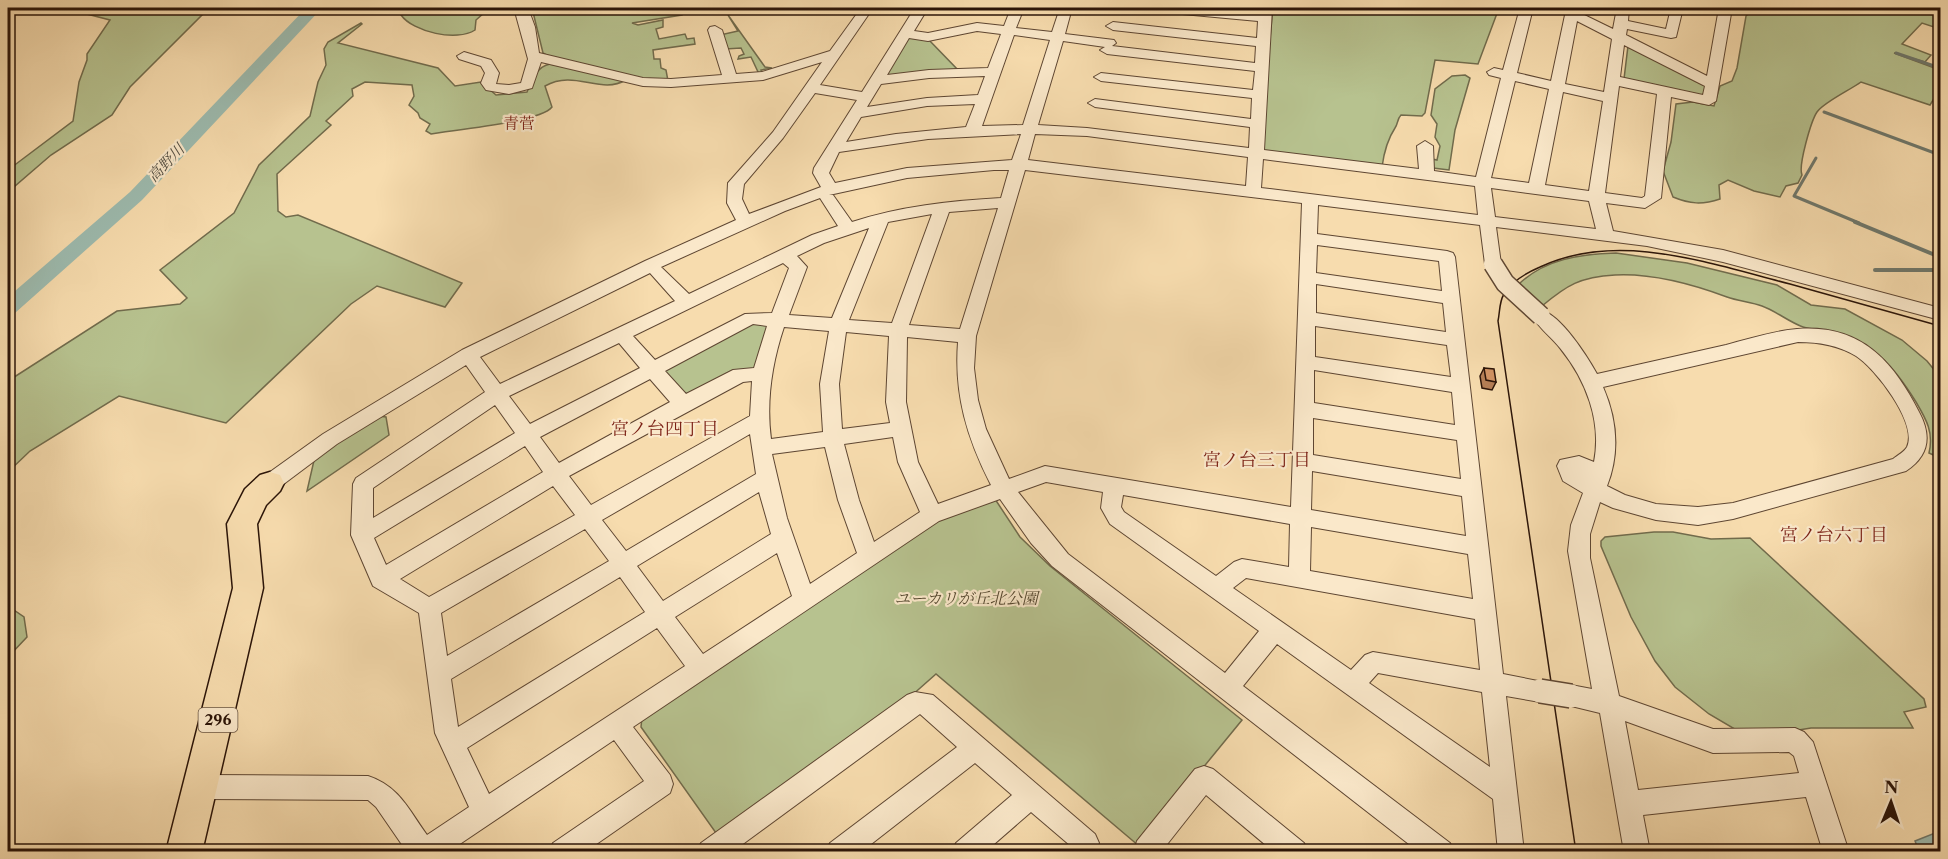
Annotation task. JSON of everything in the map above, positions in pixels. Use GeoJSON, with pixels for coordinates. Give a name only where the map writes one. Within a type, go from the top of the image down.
{"type":"FeatureCollection","features":[{"type":"Feature","properties":{"kind":"highway","name":"296"},"geometry":{"type":"LineString","coordinates":[[184,852],[202,787],[247,595],[247,559],[242,524],[255,497],[270,483]]}},
{"type":"Feature","properties":{"kind":"street"},"geometry":{"type":"LineString","coordinates":[[521,8],[528,27],[531,54],[643,82],[671,83],[763,75],[834,54]]}},
{"type":"Feature","properties":{"kind":"street"},"geometry":{"type":"LineString","coordinates":[[746,221],[734,203],[733,192],[736,183],[778,135],[867,8]]}},
{"type":"Feature","properties":{"kind":"street"},"geometry":{"type":"LineString","coordinates":[[848,228],[828,194],[821,173],[833,149],[918,13],[913,8]]}},
{"type":"Feature","properties":{"kind":"street"},"geometry":{"type":"LineString","coordinates":[[973,129],[1017,8]]}},
{"type":"Feature","properties":{"kind":"street"},"geometry":{"type":"LineString","coordinates":[[1066,8],[1021,164],[967,336],[965,375],[969,406],[982,448],[1002,489],[1033,532],[1060,560],[1441,852]]}},
{"type":"Feature","properties":{"kind":"street"},"geometry":{"type":"LineString","coordinates":[[1091,118],[1118,8]]}},
{"type":"Feature","properties":{"kind":"street"},"geometry":{"type":"LineString","coordinates":[[1161,8],[1266,13],[1253,192]]}},
{"type":"Feature","properties":{"kind":"street"},"geometry":{"type":"LineString","coordinates":[[1526,8],[1482,182],[1493,264],[1505,283],[1569,346],[1593,382],[1605,417],[1607,435],[1598,482],[1586,506],[1581,526],[1579,558],[1604,689],[1610,704],[1637,852]]}},
{"type":"Feature","properties":{"kind":"street"},"geometry":{"type":"LineString","coordinates":[[1606,235],[1596,197],[1623,8]]}},
{"type":"Feature","properties":{"kind":"street"},"geometry":{"type":"LineString","coordinates":[[1620,30],[1671,33],[1677,8]]}},
{"type":"Feature","properties":{"kind":"street"},"geometry":{"type":"LineString","coordinates":[[1613,80],[1709,101],[1726,8]]}},
{"type":"Feature","properties":{"kind":"street"},"geometry":{"type":"LineString","coordinates":[[1536,189],[1557,86],[1567,10],[1620,30],[1712,84]]}},
{"type":"Feature","properties":{"kind":"street"},"geometry":{"type":"LineString","coordinates":[[1113,26],[1264,43]]}},
{"type":"Feature","properties":{"kind":"street"},"geometry":{"type":"LineString","coordinates":[[904,33],[928,37],[977,27],[1009,30],[1262,68]]}},
{"type":"Feature","properties":{"kind":"street"},"geometry":{"type":"LineString","coordinates":[[715,30],[730,78]]}},
{"type":"Feature","properties":{"kind":"street"},"geometry":{"type":"LineString","coordinates":[[464,56],[486,63],[492,73],[488,83],[491,87],[500,90],[513,90],[527,85],[536,57]]}},
{"type":"Feature","properties":{"kind":"street"},"geometry":{"type":"LineString","coordinates":[[876,80],[929,74],[993,72]]}},
{"type":"Feature","properties":{"kind":"street"},"geometry":{"type":"LineString","coordinates":[[1494,72],[1610,98]]}},
{"type":"Feature","properties":{"kind":"street"},"geometry":{"type":"LineString","coordinates":[[1101,77],[1260,95]]}},
{"type":"Feature","properties":{"kind":"street"},"geometry":{"type":"LineString","coordinates":[[811,88],[865,97]]}},
{"type":"Feature","properties":{"kind":"street"},"geometry":{"type":"LineString","coordinates":[[1091,118],[1256,154],[1645,203],[1652,201],[1664,91]]}},
{"type":"Feature","properties":{"kind":"street"},"geometry":{"type":"LineString","coordinates":[[856,113],[927,102],[983,99]]}},
{"type":"Feature","properties":{"kind":"street"},"geometry":{"type":"LineString","coordinates":[[833,149],[916,135],[973,129],[1031,128],[1091,118],[1258,124]]}},
{"type":"Feature","properties":{"kind":"street"},"geometry":{"type":"LineString","coordinates":[[1425,146],[1427,176]]}},
{"type":"Feature","properties":{"kind":"street"},"geometry":{"type":"LineString","coordinates":[[270,483],[330,440],[468,355],[632,274],[746,221],[828,194],[907,173],[1021,164],[1606,235],[1684,247],[1799,275],[1941,314]]}},
{"type":"Feature","properties":{"kind":"street"},"geometry":{"type":"LineString","coordinates":[[1299,578],[1310,199]]}},
{"type":"Feature","properties":{"kind":"street"},"geometry":{"type":"LineString","coordinates":[[485,812],[447,734],[429,608],[381,579],[362,535],[363,484],[497,394],[785,255],[848,228],[881,218],[943,207],[1008,202]]}},
{"type":"Feature","properties":{"kind":"street"},"geometry":{"type":"LineString","coordinates":[[932,515],[908,462],[900,429],[896,402],[898,331],[943,207]]}},
{"type":"Feature","properties":{"kind":"street"},"geometry":{"type":"LineString","coordinates":[[869,556],[852,513],[832,438],[828,408],[838,326],[881,218]]}},
{"type":"Feature","properties":{"kind":"street"},"geometry":{"type":"LineString","coordinates":[[1308,238],[1447,257],[1511,852]]}},
{"type":"Feature","properties":{"kind":"street"},"geometry":{"type":"LineString","coordinates":[[785,255],[798,267],[762,374],[759,420],[765,478],[781,539],[805,600]]}},
{"type":"Feature","properties":{"kind":"street"},"geometry":{"type":"LineString","coordinates":[[658,272],[687,302]]}},
{"type":"Feature","properties":{"kind":"street"},"geometry":{"type":"LineString","coordinates":[[1307,277],[1452,298]]}},
{"type":"Feature","properties":{"kind":"street"},"geometry":{"type":"LineString","coordinates":[[362,535],[527,435],[751,318],[967,336]]}},
{"type":"Feature","properties":{"kind":"street"},"geometry":{"type":"LineString","coordinates":[[1306,318],[1456,340]]}},
{"type":"Feature","properties":{"kind":"street"},"geometry":{"type":"LineString","coordinates":[[621,334],[683,404]]}},
{"type":"Feature","properties":{"kind":"street"},"geometry":{"type":"LineString","coordinates":[[1593,382],[1787,338],[1820,336],[1850,345],[1881,365],[1912,416],[1919,437],[1915,451],[1909,459],[1899,465],[1715,514],[1690,515],[1656,512],[1620,502],[1598,482]]}},
{"type":"Feature","properties":{"kind":"street"},"geometry":{"type":"LineString","coordinates":[[468,355],[701,669]]}},
{"type":"Feature","properties":{"kind":"street"},"geometry":{"type":"LineString","coordinates":[[1305,362],[1461,386]]}},
{"type":"Feature","properties":{"kind":"street"},"geometry":{"type":"LineString","coordinates":[[381,579],[556,474],[683,404],[740,375],[762,374]]}},
{"type":"Feature","properties":{"kind":"street"},"geometry":{"type":"LineString","coordinates":[[1304,409],[1466,434]]}},
{"type":"Feature","properties":{"kind":"street"},"geometry":{"type":"LineString","coordinates":[[429,608],[759,420]]}},
{"type":"Feature","properties":{"kind":"street"},"geometry":{"type":"LineString","coordinates":[[762,448],[900,429]]}},
{"type":"Feature","properties":{"kind":"street"},"geometry":{"type":"LineString","coordinates":[[1302,461],[1472,489]]}},
{"type":"Feature","properties":{"kind":"street"},"geometry":{"type":"LineString","coordinates":[[202,787],[368,788],[377,791],[385,798],[424,852],[932,515],[1046,474],[1478,547]]}},
{"type":"Feature","properties":{"kind":"street"},"geometry":{"type":"LineString","coordinates":[[440,673],[765,478]]}},
{"type":"Feature","properties":{"kind":"street"},"geometry":{"type":"LineString","coordinates":[[1114,486],[1111,508],[1117,518],[1504,793]]}},
{"type":"Feature","properties":{"kind":"street"},"geometry":{"type":"LineString","coordinates":[[451,745],[781,539]]}},
{"type":"Feature","properties":{"kind":"street"},"geometry":{"type":"LineString","coordinates":[[1216,589],[1242,568],[1485,611]]}},
{"type":"Feature","properties":{"kind":"street"},"geometry":{"type":"LineString","coordinates":[[1233,681],[1274,630]]}},
{"type":"Feature","properties":{"kind":"street"},"geometry":{"type":"LineString","coordinates":[[1352,684],[1373,662],[1610,704],[1713,741],[1795,740],[1804,750],[1836,852]]}},
{"type":"Feature","properties":{"kind":"street"},"geometry":{"type":"LineString","coordinates":[[713,851],[915,704],[925,703],[1086,843],[1083,852]]}},
{"type":"Feature","properties":{"kind":"street"},"geometry":{"type":"LineString","coordinates":[[562,852],[661,784],[617,725]]}},
{"type":"Feature","properties":{"kind":"street"},"geometry":{"type":"LineString","coordinates":[[839,852],[976,747]]}},
{"type":"Feature","properties":{"kind":"street"},"geometry":{"type":"LineString","coordinates":[[1148,852],[1146,850],[1204,778],[1296,852]]}},
{"type":"Feature","properties":{"kind":"street"},"geometry":{"type":"LineString","coordinates":[[1628,804],[1815,784]]}},
{"type":"Feature","properties":{"kind":"street"},"geometry":{"type":"LineString","coordinates":[[965,852],[1031,796]]}},
{"type":"Feature","properties":{"kind":"green space"},"geometry":{"type":"Polygon","coordinates":[[[93,8],[206,8],[207,10],[130,87],[112,115],[51,155],[8,192],[8,170],[73,121],[79,82],[87,54],[110,20],[87,14],[93,8]]]}},
{"type":"Feature","properties":{"kind":"green space"},"geometry":{"type":"Polygon","coordinates":[[[406,8],[501,9],[484,13],[476,20],[475,30],[458,35],[447,35],[425,30],[407,21],[401,15],[406,8]]]}},
{"type":"Feature","properties":{"kind":"green space"},"geometry":{"type":"Polygon","coordinates":[[[532,8],[699,8],[686,11],[682,15],[632,23],[638,25],[663,20],[663,27],[656,29],[659,39],[685,34],[687,39],[694,38],[695,44],[653,50],[654,59],[660,59],[661,68],[666,70],[668,81],[646,80],[548,56],[543,53],[532,8]]]}},
{"type":"Feature","properties":{"kind":"green space"},"geometry":{"type":"Polygon","coordinates":[[[1273,8],[1499,8],[1478,64],[1435,60],[1425,113],[1422,116],[1401,115],[1388,142],[1382,167],[1262,150],[1264,98],[1273,8]]]}},
{"type":"Feature","properties":{"kind":"green space"},"geometry":{"type":"Polygon","coordinates":[[[1754,8],[1940,8],[1940,29],[1922,23],[1902,44],[1931,55],[1925,62],[1894,53],[1940,70],[1940,89],[1930,105],[1861,82],[1831,100],[1820,108],[1814,117],[1802,163],[1802,175],[1798,183],[1786,186],[1780,197],[1754,191],[1728,180],[1719,185],[1720,199],[1696,203],[1673,197],[1663,171],[1671,142],[1676,104],[1693,102],[1714,106],[1720,86],[1732,81],[1737,68],[1746,16],[1754,8]]]}},
{"type":"Feature","properties":{"kind":"green space"},"geometry":{"type":"Polygon","coordinates":[[[728,15],[765,67],[772,68],[761,70],[762,73],[759,74],[751,57],[738,59],[744,54],[741,48],[725,49],[720,35],[738,31],[728,15]]]}},
{"type":"Feature","properties":{"kind":"green space"},"geometry":{"type":"Polygon","coordinates":[[[361,23],[338,43],[438,68],[455,86],[481,82],[496,95],[527,92],[538,71],[550,64],[626,80],[607,85],[567,80],[556,81],[545,86],[552,107],[545,112],[515,121],[431,134],[426,131],[430,124],[420,118],[409,105],[414,96],[412,85],[365,82],[352,89],[353,96],[326,121],[331,125],[277,174],[278,211],[286,217],[298,215],[462,283],[445,307],[377,286],[351,304],[226,423],[119,396],[30,451],[8,472],[8,381],[117,311],[180,304],[187,298],[160,270],[234,213],[259,165],[310,116],[318,82],[326,65],[324,49],[328,42],[361,23]]]}},
{"type":"Feature","properties":{"kind":"green space"},"geometry":{"type":"Polygon","coordinates":[[[906,38],[928,39],[958,70],[887,77],[884,74],[906,38]]]}},
{"type":"Feature","properties":{"kind":"green space"},"geometry":{"type":"Polygon","coordinates":[[[1628,46],[1706,86],[1705,96],[1624,79],[1628,46]]]}},
{"type":"Feature","properties":{"kind":"green space"},"geometry":{"type":"Polygon","coordinates":[[[1465,75],[1470,78],[1455,130],[1449,170],[1433,168],[1432,159],[1437,160],[1440,146],[1435,137],[1437,124],[1431,115],[1435,89],[1452,76],[1465,75]]]}},
{"type":"Feature","properties":{"kind":"green space"},"geometry":{"type":"Polygon","coordinates":[[[1616,253],[1687,263],[1777,285],[1811,305],[1845,309],[1902,340],[1927,361],[1940,377],[1940,458],[1929,453],[1930,432],[1926,420],[1899,377],[1881,357],[1859,342],[1845,336],[1803,327],[1762,306],[1658,278],[1615,275],[1583,280],[1567,287],[1542,306],[1518,285],[1539,269],[1551,264],[1576,257],[1616,253]]]}},
{"type":"Feature","properties":{"kind":"green space"},"geometry":{"type":"Polygon","coordinates":[[[753,323],[767,324],[769,328],[760,366],[689,397],[661,373],[665,368],[753,323]]]}},
{"type":"Feature","properties":{"kind":"green space"},"geometry":{"type":"Polygon","coordinates":[[[378,416],[386,417],[389,435],[307,491],[315,456],[378,416]]]}},
{"type":"Feature","properties":{"kind":"green space","name":"ユーカリが丘北公園"},"geometry":{"type":"Polygon","coordinates":[[[995,499],[1020,537],[1050,566],[1242,720],[1139,846],[936,674],[910,697],[716,833],[641,727],[642,717],[937,519],[995,499]]]}},
{"type":"Feature","properties":{"kind":"green space"},"geometry":{"type":"Polygon","coordinates":[[[1673,532],[1711,539],[1750,538],[1924,699],[1926,707],[1904,712],[1913,728],[1811,728],[1786,732],[1738,731],[1709,714],[1675,687],[1655,661],[1631,617],[1601,546],[1601,541],[1605,537],[1673,532]]]}},
{"type":"Feature","properties":{"kind":"green space"},"geometry":{"type":"Polygon","coordinates":[[[8,606],[24,617],[27,637],[8,657],[8,606]]]}},
{"type":"Feature","properties":{"kind":"shaded area"},"geometry":{"type":"Polygon","coordinates":[[[1940,831],[1940,851],[1919,851],[1915,841],[1940,831]]]}},
{"type":"Feature","properties":{"kind":"building"},"geometry":{"type":"Polygon","coordinates":[[[1484,368],[1494,369],[1496,382],[1486,380],[1484,368]]]}},
{"type":"Feature","properties":{"kind":"waterway","name":"高野川"},"geometry":{"type":"LineString","coordinates":[[8,308],[136,196],[314,8]]}},
{"type":"Feature","properties":{"kind":"waterway"},"geometry":{"type":"LineString","coordinates":[[1896,53],[1940,68]]}},
{"type":"Feature","properties":{"kind":"waterway"},"geometry":{"type":"LineString","coordinates":[[1824,112],[1940,155]]}},
{"type":"Feature","properties":{"kind":"waterway"},"geometry":{"type":"LineString","coordinates":[[1816,158],[1794,196],[1859,223]]}},
{"type":"Feature","properties":{"kind":"waterway"},"geometry":{"type":"LineString","coordinates":[[1855,222],[1940,257]]}},
{"type":"Feature","properties":{"kind":"waterway"},"geometry":{"type":"LineString","coordinates":[[1875,270],[1940,270]]}},
{"type":"Feature","properties":{"kind":"tram line"},"geometry":{"type":"LineString","coordinates":[[1576,852],[1498,321],[1504,294],[1515,281],[1525,275],[1570,256],[1601,251],[1633,251],[1697,260],[1940,326]]}},
{"type":"Feature","properties":{"kind":"district","name":"青菅"},"geometry":{"type":"Point","coordinates":[519,123]}},
{"type":"Feature","properties":{"kind":"district","name":"宮ノ台四丁目"},"geometry":{"type":"Point","coordinates":[665,429]}},
{"type":"Feature","properties":{"kind":"district","name":"宮ノ台三丁目"},"geometry":{"type":"Point","coordinates":[1257,460]}},
{"type":"Feature","properties":{"kind":"district","name":"宮ノ台六丁目"},"geometry":{"type":"Point","coordinates":[1834,535]}}]}
